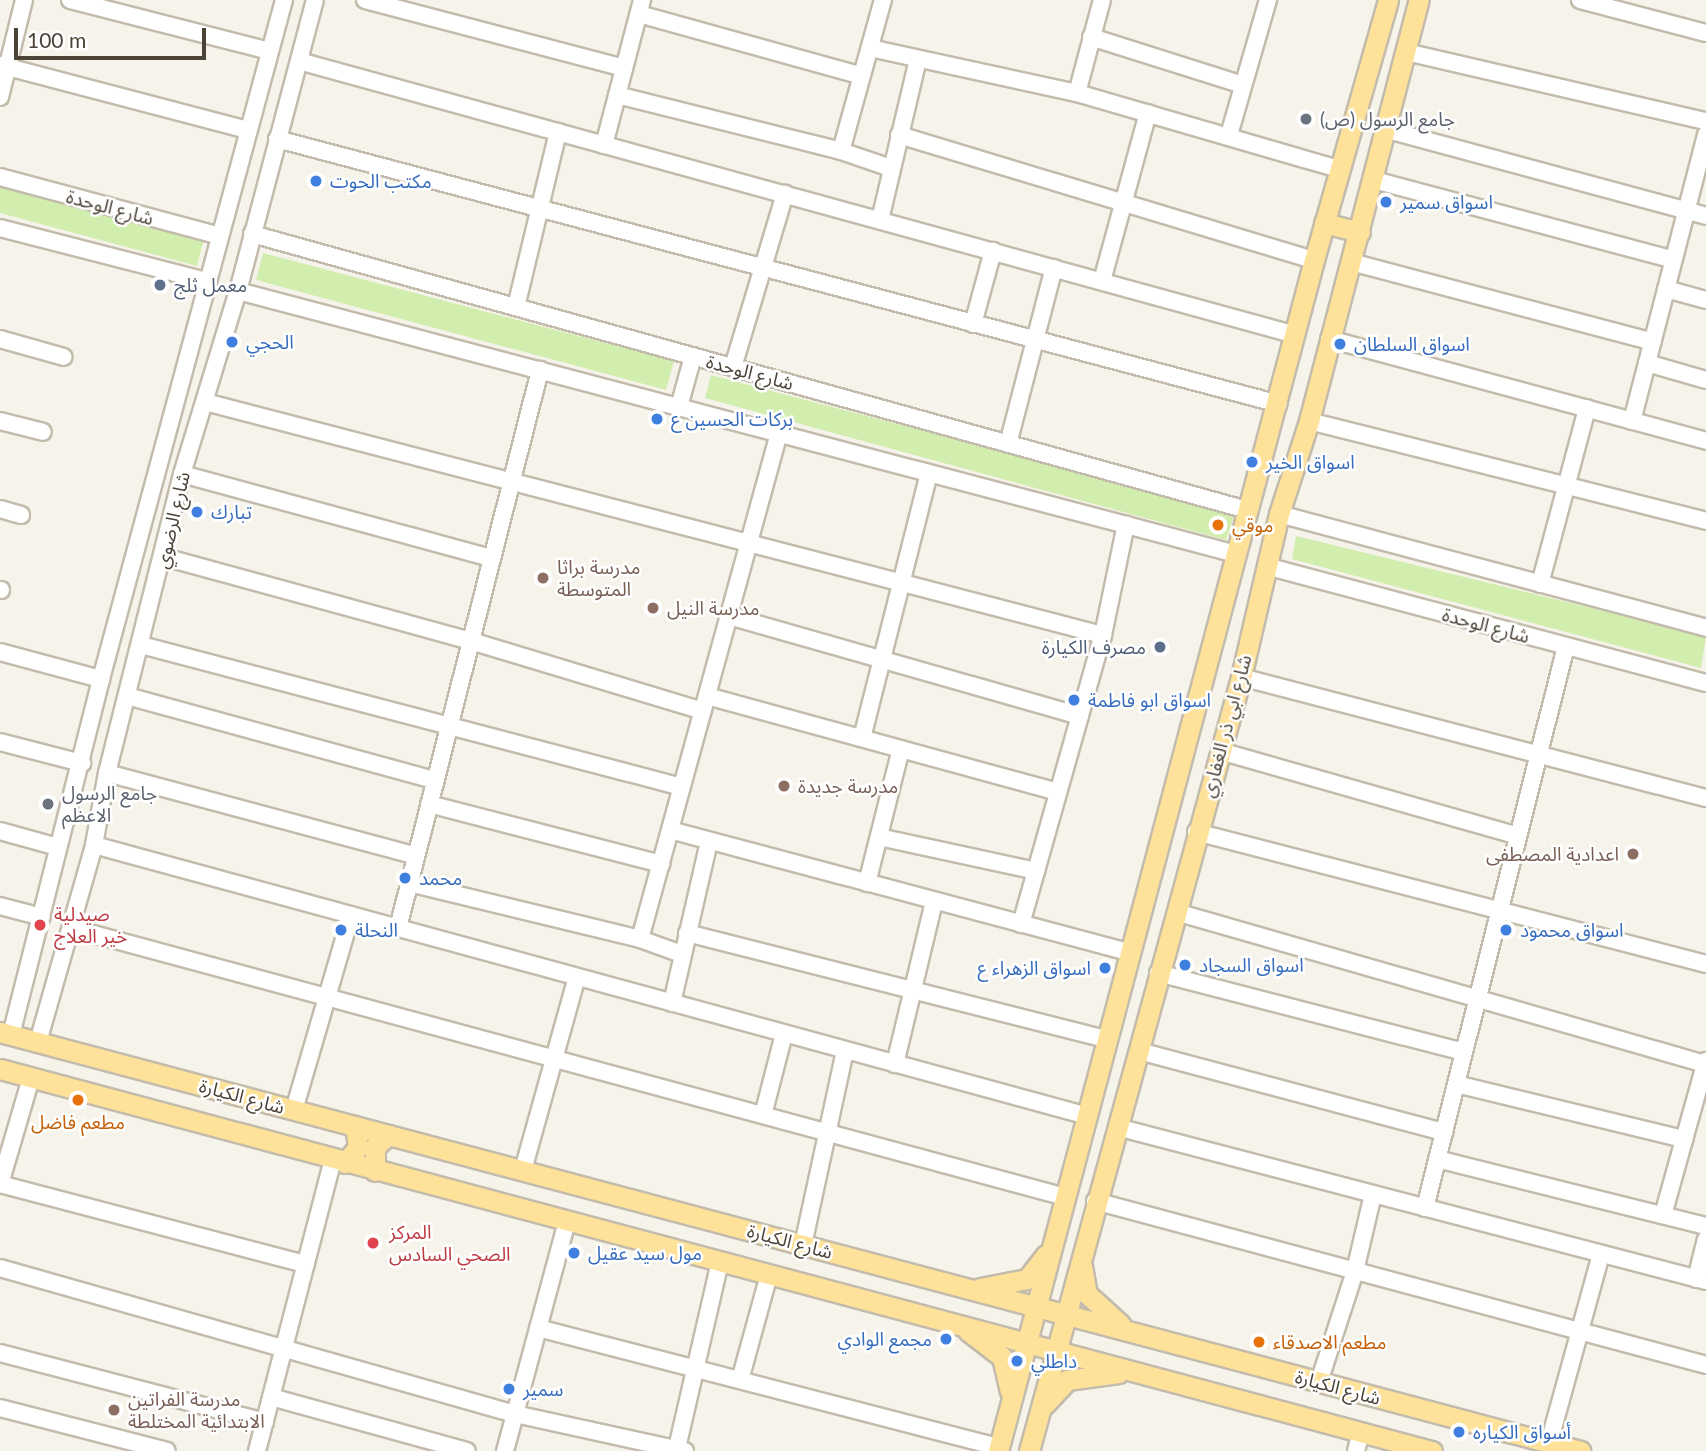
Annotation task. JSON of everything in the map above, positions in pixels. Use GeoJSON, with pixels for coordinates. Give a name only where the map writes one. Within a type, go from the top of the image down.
{"type":"FeatureCollection","features":[{"type":"Feature","properties":{"kind":"main road","name":"شارع ابي ذر الغفاري"},"geometry":{"type":"LineString","coordinates":[[998,1449],[1109,1040],[1247,510],[1279,404],[1314,260],[1388,0]]}},
{"type":"Feature","properties":{"kind":"main road","name":"شارع ابي ذر الغفاري"},"geometry":{"type":"LineString","coordinates":[[1029,1451],[1196,832],[1241,677],[1279,514],[1309,421],[1329,339],[1388,130],[1419,0]]}},
{"type":"Feature","properties":{"kind":"main road"},"geometry":{"type":"LineString","coordinates":[[1324,223],[1360,232]]}},
{"type":"Feature","properties":{"kind":"main road"},"geometry":{"type":"LineString","coordinates":[[1118,1004],[1149,1013]]}},
{"type":"Feature","properties":{"kind":"main road","name":"شارع الكيارة"},"geometry":{"type":"LineString","coordinates":[[6,1033],[1320,1382],[1524,1444],[1549,1443],[1580,1451]]}},
{"type":"Feature","properties":{"kind":"main road","name":"شارع الكيارة"},"geometry":{"type":"LineString","coordinates":[[0,1069],[339,1162],[1133,1371],[1359,1442],[1432,1451]]}},
{"type":"Feature","properties":{"kind":"main road"},"geometry":{"type":"LineString","coordinates":[[339,1162],[358,1147],[355,1126]]}},
{"type":"Feature","properties":{"kind":"main road"},"geometry":{"type":"LineString","coordinates":[[375,1171],[373,1153],[388,1135]]}},
{"type":"Feature","properties":{"kind":"main road"},"geometry":{"type":"LineString","coordinates":[[971,1289],[1027,1279],[1054,1242]]}},
{"type":"Feature","properties":{"kind":"main road"},"geometry":{"type":"LineString","coordinates":[[1082,1254],[1082,1281],[1087,1294],[1110,1318],[1133,1332]]}},
{"type":"Feature","properties":{"kind":"main road"},"geometry":{"type":"LineString","coordinates":[[962,1326],[1002,1357],[1007,1369],[1010,1407]]}},
{"type":"Feature","properties":{"kind":"main road"},"geometry":{"type":"LineString","coordinates":[[1041,1410],[1056,1388],[1067,1380],[1133,1371]]}},
{"type":"Feature","properties":{"kind":"street"},"geometry":{"type":"LineString","coordinates":[[0,97],[4,66],[23,0]]}},
{"type":"Feature","properties":{"kind":"street"},"geometry":{"type":"LineString","coordinates":[[73,0],[270,51]]}},
{"type":"Feature","properties":{"kind":"street","name":"شارع الرضوي"},"geometry":{"type":"LineString","coordinates":[[6,1033],[42,917],[120,608],[284,0]]}},
{"type":"Feature","properties":{"kind":"street","name":"شارع الرضوي"},"geometry":{"type":"LineString","coordinates":[[38,1042],[94,845],[107,773],[164,558],[182,474],[238,290],[315,0]]}},
{"type":"Feature","properties":{"kind":"street"},"geometry":{"type":"LineString","coordinates":[[365,0],[624,68]]}},
{"type":"Feature","properties":{"kind":"street"},"geometry":{"type":"LineString","coordinates":[[841,151],[883,0]]}},
{"type":"Feature","properties":{"kind":"street"},"geometry":{"type":"LineString","coordinates":[[1077,93],[1102,0]]}},
{"type":"Feature","properties":{"kind":"street"},"geometry":{"type":"LineString","coordinates":[[1229,135],[1266,0]]}},
{"type":"Feature","properties":{"kind":"street"},"geometry":{"type":"LineString","coordinates":[[1580,0],[1706,33]]}},
{"type":"Feature","properties":{"kind":"street"},"geometry":{"type":"LineString","coordinates":[[604,145],[640,7],[862,76]]}},
{"type":"Feature","properties":{"kind":"street"},"geometry":{"type":"LineString","coordinates":[[1091,37],[1243,85]]}},
{"type":"Feature","properties":{"kind":"street"},"geometry":{"type":"LineString","coordinates":[[870,48],[1077,93],[1339,169]]}},
{"type":"Feature","properties":{"kind":"street"},"geometry":{"type":"LineString","coordinates":[[1406,52],[1706,121]]}},
{"type":"Feature","properties":{"kind":"street"},"geometry":{"type":"LineString","coordinates":[[880,220],[918,59]]}},
{"type":"Feature","properties":{"kind":"street"},"geometry":{"type":"LineString","coordinates":[[299,61],[1296,334]]}},
{"type":"Feature","properties":{"kind":"street"},"geometry":{"type":"LineString","coordinates":[[4,66],[247,130]]}},
{"type":"Feature","properties":{"kind":"street"},"geometry":{"type":"LineString","coordinates":[[617,95],[841,151],[891,168]]}},
{"type":"Feature","properties":{"kind":"street"},"geometry":{"type":"LineString","coordinates":[[1102,281],[1148,113]]}},
{"type":"Feature","properties":{"kind":"street"},"geometry":{"type":"LineString","coordinates":[[1388,130],[1706,216]]}},
{"type":"Feature","properties":{"kind":"street"},"geometry":{"type":"LineString","coordinates":[[516,307],[558,132]]}},
{"type":"Feature","properties":{"kind":"street"},"geometry":{"type":"LineString","coordinates":[[899,135],[1124,200],[1314,260]]}},
{"type":"Feature","properties":{"kind":"street"},"geometry":{"type":"LineString","coordinates":[[1632,421],[1706,136]]}},
{"type":"Feature","properties":{"kind":"street"},"geometry":{"type":"LineString","coordinates":[[277,139],[539,211],[764,267],[1279,404]]}},
{"type":"Feature","properties":{"kind":"street","name":"شارع الوحدة"},"geometry":{"type":"LineString","coordinates":[[0,177],[220,236]]}},
{"type":"Feature","properties":{"kind":"street"},"geometry":{"type":"LineString","coordinates":[[1374,180],[1674,260]]}},
{"type":"Feature","properties":{"kind":"street"},"geometry":{"type":"LineString","coordinates":[[733,367],[785,194]]}},
{"type":"Feature","properties":{"kind":"street"},"geometry":{"type":"LineString","coordinates":[[0,228],[207,281]]}},
{"type":"Feature","properties":{"kind":"street","name":"شارع الوحدة"},"geometry":{"type":"LineString","coordinates":[[252,234],[1247,510]]}},
{"type":"Feature","properties":{"kind":"street"},"geometry":{"type":"LineString","coordinates":[[973,324],[993,251]]}},
{"type":"Feature","properties":{"kind":"street"},"geometry":{"type":"LineString","coordinates":[[1351,262],[1653,342]]}},
{"type":"Feature","properties":{"kind":"street"},"geometry":{"type":"LineString","coordinates":[[1008,444],[1054,268]]}},
{"type":"Feature","properties":{"kind":"street"},"geometry":{"type":"LineString","coordinates":[[1666,289],[1706,300]]}},
{"type":"Feature","properties":{"kind":"street"},"geometry":{"type":"LineString","coordinates":[[238,290],[1236,554]]}},
{"type":"Feature","properties":{"kind":"street"},"geometry":{"type":"LineString","coordinates":[[0,339],[64,357]]}},
{"type":"Feature","properties":{"kind":"street"},"geometry":{"type":"LineString","coordinates":[[1329,339],[1706,441]]}},
{"type":"Feature","properties":{"kind":"street"},"geometry":{"type":"LineString","coordinates":[[679,407],[693,356]]}},
{"type":"Feature","properties":{"kind":"street"},"geometry":{"type":"LineString","coordinates":[[1647,363],[1706,380]]}},
{"type":"Feature","properties":{"kind":"street"},"geometry":{"type":"LineString","coordinates":[[398,928],[540,370]]}},
{"type":"Feature","properties":{"kind":"street"},"geometry":{"type":"LineString","coordinates":[[205,402],[1103,635]]}},
{"type":"Feature","properties":{"kind":"street"},"geometry":{"type":"LineString","coordinates":[[1540,584],[1587,408]]}},
{"type":"Feature","properties":{"kind":"street"},"geometry":{"type":"LineString","coordinates":[[0,421],[43,432]]}},
{"type":"Feature","properties":{"kind":"street"},"geometry":{"type":"LineString","coordinates":[[1309,421],[1706,521]]}},
{"type":"Feature","properties":{"kind":"street"},"geometry":{"type":"LineString","coordinates":[[640,939],[779,433]]}},
{"type":"Feature","properties":{"kind":"street"},"geometry":{"type":"LineString","coordinates":[[862,738],[929,473]]}},
{"type":"Feature","properties":{"kind":"street"},"geometry":{"type":"LineString","coordinates":[[182,474],[492,558]]}},
{"type":"Feature","properties":{"kind":"street"},"geometry":{"type":"LineString","coordinates":[[0,509],[21,514]]}},
{"type":"Feature","properties":{"kind":"street"},"geometry":{"type":"LineString","coordinates":[[1279,514],[1706,628]]}},
{"type":"Feature","properties":{"kind":"street"},"geometry":{"type":"LineString","coordinates":[[1020,924],[1103,635],[1126,524]]}},
{"type":"Feature","properties":{"kind":"street"},"geometry":{"type":"LineString","coordinates":[[164,558],[705,703],[862,738],[1058,792]]}},
{"type":"Feature","properties":{"kind":"street","name":"شارع الوحدة"},"geometry":{"type":"LineString","coordinates":[[1266,566],[1706,683]]}},
{"type":"Feature","properties":{"kind":"street"},"geometry":{"type":"LineString","coordinates":[[120,608],[149,615]]}},
{"type":"Feature","properties":{"kind":"street"},"geometry":{"type":"LineString","coordinates":[[729,616],[1080,716]]}},
{"type":"Feature","properties":{"kind":"street"},"geometry":{"type":"LineString","coordinates":[[141,645],[682,787]]}},
{"type":"Feature","properties":{"kind":"street"},"geometry":{"type":"LineString","coordinates":[[1425,1208],[1566,646]]}},
{"type":"Feature","properties":{"kind":"street"},"geometry":{"type":"LineString","coordinates":[[0,652],[101,680]]}},
{"type":"Feature","properties":{"kind":"street"},"geometry":{"type":"LineString","coordinates":[[1241,677],[1706,798]]}},
{"type":"Feature","properties":{"kind":"street"},"geometry":{"type":"LineString","coordinates":[[127,696],[435,780]]}},
{"type":"Feature","properties":{"kind":"street"},"geometry":{"type":"LineString","coordinates":[[0,742],[82,763]]}},
{"type":"Feature","properties":{"kind":"street"},"geometry":{"type":"LineString","coordinates":[[867,883],[901,749]]}},
{"type":"Feature","properties":{"kind":"street"},"geometry":{"type":"LineString","coordinates":[[1220,751],[1518,836]]}},
{"type":"Feature","properties":{"kind":"street"},"geometry":{"type":"LineString","coordinates":[[107,773],[416,856]]}},
{"type":"Feature","properties":{"kind":"street"},"geometry":{"type":"LineString","coordinates":[[429,804],[661,864]]}},
{"type":"Feature","properties":{"kind":"street"},"geometry":{"type":"LineString","coordinates":[[670,830],[1132,953]]}},
{"type":"Feature","properties":{"kind":"street"},"geometry":{"type":"LineString","coordinates":[[0,831],[58,847]]}},
{"type":"Feature","properties":{"kind":"street"},"geometry":{"type":"LineString","coordinates":[[1196,832],[1706,964]]}},
{"type":"Feature","properties":{"kind":"street"},"geometry":{"type":"LineString","coordinates":[[879,836],[1036,871]]}},
{"type":"Feature","properties":{"kind":"street"},"geometry":{"type":"LineString","coordinates":[[672,1003],[709,841]]}},
{"type":"Feature","properties":{"kind":"street"},"geometry":{"type":"LineString","coordinates":[[94,845],[1088,1116]]}},
{"type":"Feature","properties":{"kind":"street"},"geometry":{"type":"LineString","coordinates":[[409,883],[640,939],[682,954]]}},
{"type":"Feature","properties":{"kind":"street"},"geometry":{"type":"LineString","coordinates":[[895,1064],[934,901]]}},
{"type":"Feature","properties":{"kind":"street"},"geometry":{"type":"LineString","coordinates":[[0,906],[42,917]]}},
{"type":"Feature","properties":{"kind":"street"},"geometry":{"type":"LineString","coordinates":[[1176,912],[1706,1063],[1699,1112],[1684,1139],[1663,1215]]}},
{"type":"Feature","properties":{"kind":"street"},"geometry":{"type":"LineString","coordinates":[[295,1110],[351,915]]}},
{"type":"Feature","properties":{"kind":"street"},"geometry":{"type":"LineString","coordinates":[[71,928],[553,1061],[1065,1197]]}},
{"type":"Feature","properties":{"kind":"street"},"geometry":{"type":"LineString","coordinates":[[687,933],[1109,1040]]}},
{"type":"Feature","properties":{"kind":"street"},"geometry":{"type":"LineString","coordinates":[[1158,973],[1464,1052]]}},
{"type":"Feature","properties":{"kind":"street"},"geometry":{"type":"LineString","coordinates":[[523,1170],[577,977]]}},
{"type":"Feature","properties":{"kind":"street"},"geometry":{"type":"LineString","coordinates":[[763,1115],[784,1034]]}},
{"type":"Feature","properties":{"kind":"street"},"geometry":{"type":"LineString","coordinates":[[803,1245],[845,1050]]}},
{"type":"Feature","properties":{"kind":"street"},"geometry":{"type":"LineString","coordinates":[[1139,1051],[1444,1132]]}},
{"type":"Feature","properties":{"kind":"street"},"geometry":{"type":"LineString","coordinates":[[31,1078],[0,1184],[306,1264]]}},
{"type":"Feature","properties":{"kind":"street"},"geometry":{"type":"LineString","coordinates":[[1456,1084],[1684,1139]]}},
{"type":"Feature","properties":{"kind":"street"},"geometry":{"type":"LineString","coordinates":[[1117,1127],[1701,1280],[1706,1239]]}},
{"type":"Feature","properties":{"kind":"street"},"geometry":{"type":"LineString","coordinates":[[1437,1159],[1706,1226]]}},
{"type":"Feature","properties":{"kind":"street"},"geometry":{"type":"LineString","coordinates":[[257,1451],[306,1264],[339,1162]]}},
{"type":"Feature","properties":{"kind":"street"},"geometry":{"type":"LineString","coordinates":[[1320,1382],[1355,1271],[1373,1194]]}},
{"type":"Feature","properties":{"kind":"street"},"geometry":{"type":"LineString","coordinates":[[1095,1201],[1706,1365]]}},
{"type":"Feature","properties":{"kind":"street"},"geometry":{"type":"LineString","coordinates":[[505,1451],[567,1221]]}},
{"type":"Feature","properties":{"kind":"street"},"geometry":{"type":"LineString","coordinates":[[1549,1443],[1601,1254]]}},
{"type":"Feature","properties":{"kind":"street"},"geometry":{"type":"LineString","coordinates":[[0,1268],[515,1414],[681,1450],[695,1368],[720,1262]]}},
{"type":"Feature","properties":{"kind":"street"},"geometry":{"type":"LineString","coordinates":[[740,1380],[769,1275]]}},
{"type":"Feature","properties":{"kind":"street"},"geometry":{"type":"LineString","coordinates":[[538,1328],[998,1449]]}},
{"type":"Feature","properties":{"kind":"street"},"geometry":{"type":"LineString","coordinates":[[0,1353],[265,1422]]}},
{"type":"Feature","properties":{"kind":"street"},"geometry":{"type":"LineString","coordinates":[[271,1397],[467,1451]]}},
{"type":"Feature","properties":{"kind":"street"},"geometry":{"type":"LineString","coordinates":[[0,1408],[167,1451]]}},
{"type":"Feature","properties":{"kind":"green space"},"geometry":{"type":"Polygon","coordinates":[[[0,186],[204,239],[197,266],[0,213],[0,186]]]}},
{"type":"Feature","properties":{"kind":"green space"},"geometry":{"type":"Polygon","coordinates":[[[263,253],[674,361],[666,390],[256,280],[263,253]]]}},
{"type":"Feature","properties":{"kind":"green space"},"geometry":{"type":"Polygon","coordinates":[[[711,375],[1235,513],[1226,540],[705,398],[711,375]]]}},
{"type":"Feature","properties":{"kind":"green space"},"geometry":{"type":"Polygon","coordinates":[[[1296,536],[1706,636],[1701,668],[1292,559],[1296,536]]]}},
{"type":"Feature","properties":{"kind":"place","name":"جامع الرسول (ص)"},"geometry":{"type":"Point","coordinates":[1306,119]}},
{"type":"Feature","properties":{"kind":"place","name":"مكتب الحوت"},"geometry":{"type":"Point","coordinates":[316,181]}},
{"type":"Feature","properties":{"kind":"place","name":"اسواق سمير"},"geometry":{"type":"Point","coordinates":[1386,202]}},
{"type":"Feature","properties":{"kind":"place","name":"معمل ثلج"},"geometry":{"type":"Point","coordinates":[160,285]}},
{"type":"Feature","properties":{"kind":"place","name":"الحجي"},"geometry":{"type":"Point","coordinates":[232,342]}},
{"type":"Feature","properties":{"kind":"place","name":"اسواق السلطان"},"geometry":{"type":"Point","coordinates":[1340,344]}},
{"type":"Feature","properties":{"kind":"place","name":"بركات الحسين ع"},"geometry":{"type":"Point","coordinates":[657,419]}},
{"type":"Feature","properties":{"kind":"place","name":"اسواق الخير"},"geometry":{"type":"Point","coordinates":[1252,462]}},
{"type":"Feature","properties":{"kind":"place","name":"تبارك"},"geometry":{"type":"Point","coordinates":[197,512]}},
{"type":"Feature","properties":{"kind":"place","name":"موقي"},"geometry":{"type":"Point","coordinates":[1218,525]}},
{"type":"Feature","properties":{"kind":"place","name":"مدرسة براثا المتوسطة"},"geometry":{"type":"Point","coordinates":[543,578]}},
{"type":"Feature","properties":{"kind":"place","name":"مدرسة النيل"},"geometry":{"type":"Point","coordinates":[653,608]}},
{"type":"Feature","properties":{"kind":"place","name":"مصرف الكيارة"},"geometry":{"type":"Point","coordinates":[1160,647]}},
{"type":"Feature","properties":{"kind":"place","name":"اسواق ابو فاطمة"},"geometry":{"type":"Point","coordinates":[1074,700]}},
{"type":"Feature","properties":{"kind":"place","name":"مدرسة جديدة"},"geometry":{"type":"Point","coordinates":[784,786]}},
{"type":"Feature","properties":{"kind":"place","name":"جامع الرسول الاعظم"},"geometry":{"type":"Point","coordinates":[48,804]}},
{"type":"Feature","properties":{"kind":"place","name":"اعدادية المصطفى"},"geometry":{"type":"Point","coordinates":[1633,854]}},
{"type":"Feature","properties":{"kind":"place","name":"محمد"},"geometry":{"type":"Point","coordinates":[405,878]}},
{"type":"Feature","properties":{"kind":"place","name":"صيدلية خير العلاج"},"geometry":{"type":"Point","coordinates":[40,925]}},
{"type":"Feature","properties":{"kind":"place","name":"النحلة"},"geometry":{"type":"Point","coordinates":[341,930]}},
{"type":"Feature","properties":{"kind":"place","name":"اسواق محمود"},"geometry":{"type":"Point","coordinates":[1506,930]}},
{"type":"Feature","properties":{"kind":"place","name":"اسواق السجاد"},"geometry":{"type":"Point","coordinates":[1185,965]}},
{"type":"Feature","properties":{"kind":"place","name":"اسواق الزهراء ع"},"geometry":{"type":"Point","coordinates":[1105,968]}},
{"type":"Feature","properties":{"kind":"place","name":"مطعم فاضل"},"geometry":{"type":"Point","coordinates":[78,1100]}},
{"type":"Feature","properties":{"kind":"place","name":"المركز الصحي السادس"},"geometry":{"type":"Point","coordinates":[373,1243]}},
{"type":"Feature","properties":{"kind":"place","name":"مول سيد عقيل"},"geometry":{"type":"Point","coordinates":[574,1253]}},
{"type":"Feature","properties":{"kind":"place","name":"مجمع الوادي"},"geometry":{"type":"Point","coordinates":[946,1339]}},
{"type":"Feature","properties":{"kind":"place","name":"مطعم الاصدقاء"},"geometry":{"type":"Point","coordinates":[1259,1342]}},
{"type":"Feature","properties":{"kind":"place","name":"داطلي"},"geometry":{"type":"Point","coordinates":[1017,1361]}},
{"type":"Feature","properties":{"kind":"place","name":"سمير"},"geometry":{"type":"Point","coordinates":[509,1389]}},
{"type":"Feature","properties":{"kind":"place","name":"مدرسة الفراتين الابتدائية المختلطة"},"geometry":{"type":"Point","coordinates":[114,1410]}},
{"type":"Feature","properties":{"kind":"place","name":"أسواق الكياره"},"geometry":{"type":"Point","coordinates":[1459,1432]}}]}
